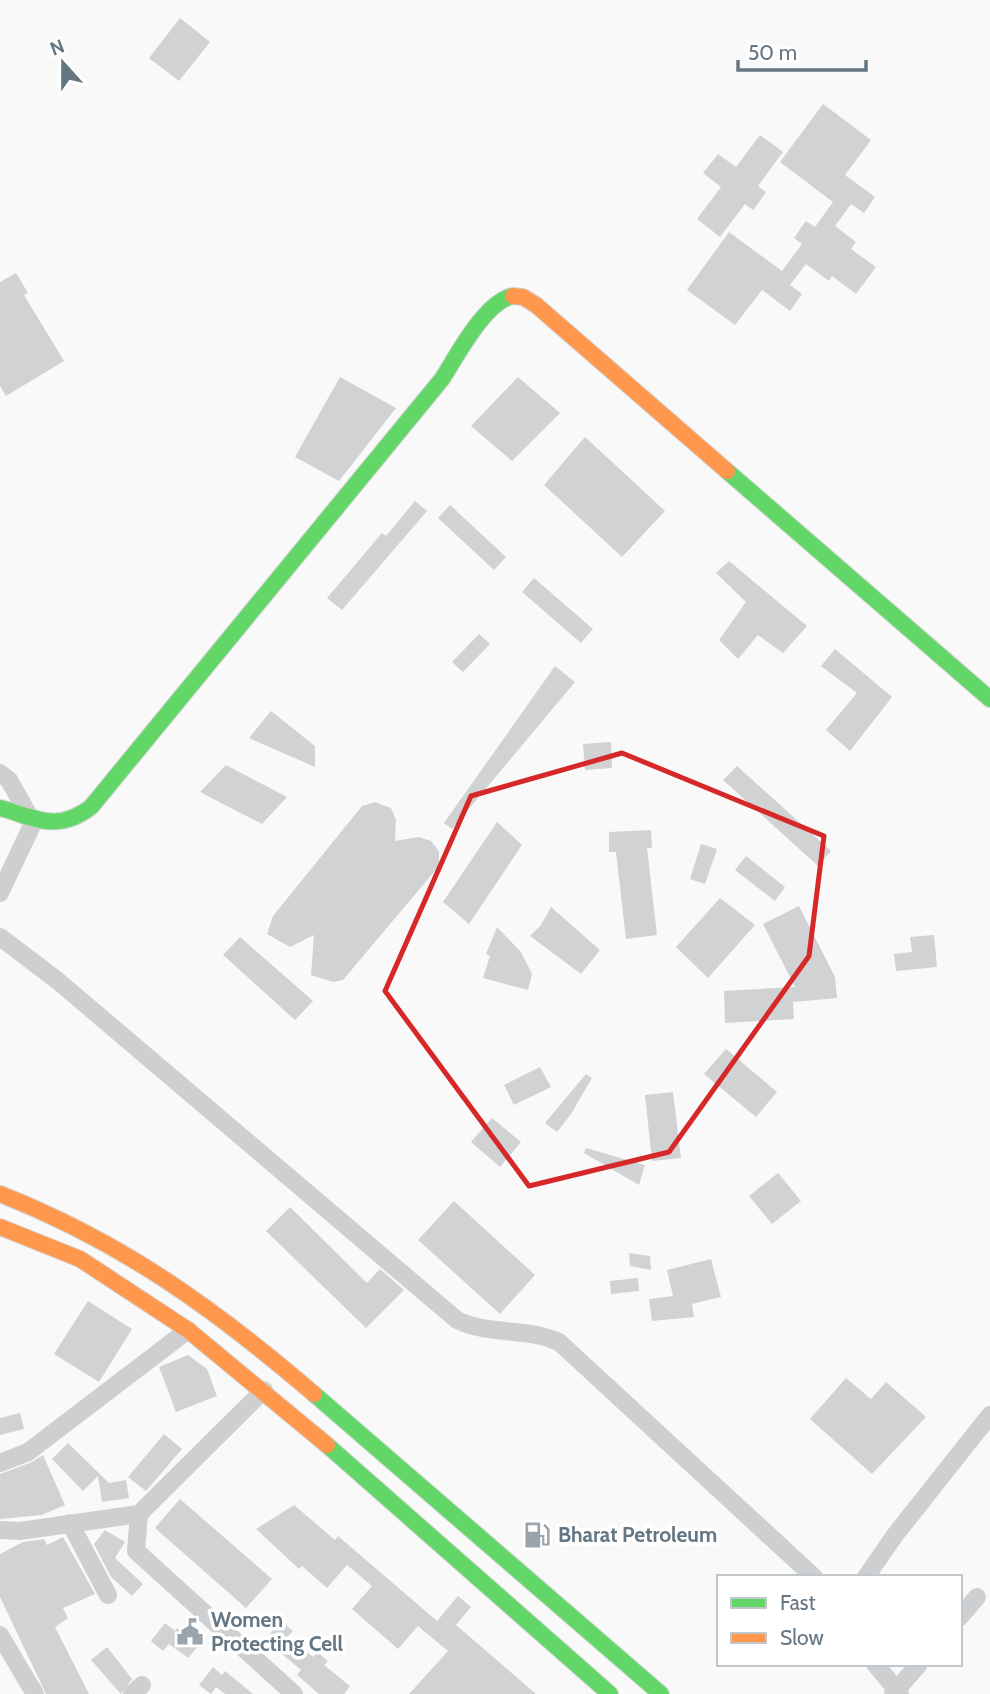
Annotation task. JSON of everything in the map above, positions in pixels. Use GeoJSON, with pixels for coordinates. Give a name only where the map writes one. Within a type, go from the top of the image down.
{"type":"FeatureCollection","features":[{"type":"Feature","properties":{"kind":"main road"},"geometry":{"type":"LineString","coordinates":[[0,808],[56,824],[80,817],[91,807],[232,632],[399,433],[442,379],[492,305],[505,296],[517,295],[527,299],[990,699]]}},
{"type":"Feature","properties":{"kind":"main road"},"geometry":{"type":"LineString","coordinates":[[0,1194],[44,1210],[108,1241],[158,1272],[241,1331],[661,1694]]}},
{"type":"Feature","properties":{"kind":"main road"},"geometry":{"type":"LineString","coordinates":[[0,1227],[80,1259],[188,1331],[264,1390],[600,1691]]}},
{"type":"Feature","properties":{"kind":"main road"},"geometry":{"type":"LineString","coordinates":[[317,1437],[340,1416]]}},
{"type":"Feature","properties":{"kind":"street"},"geometry":{"type":"LineString","coordinates":[[0,773],[9,780],[32,817],[0,893]]}},
{"type":"Feature","properties":{"kind":"street"},"geometry":{"type":"LineString","coordinates":[[0,937],[58,981],[457,1320],[476,1329],[544,1335],[559,1342],[812,1575]]}},
{"type":"Feature","properties":{"kind":"street"},"geometry":{"type":"LineString","coordinates":[[0,1463],[28,1452],[188,1331]]}},
{"type":"Feature","properties":{"kind":"street"},"geometry":{"type":"LineString","coordinates":[[0,1530],[20,1531],[139,1514],[264,1390]]}},
{"type":"Feature","properties":{"kind":"street"},"geometry":{"type":"LineString","coordinates":[[867,1575],[895,1535],[990,1415]]}},
{"type":"Feature","properties":{"kind":"street"},"geometry":{"type":"LineString","coordinates":[[139,1514],[136,1551],[294,1694]]}},
{"type":"Feature","properties":{"kind":"street"},"geometry":{"type":"LineString","coordinates":[[69,1523],[108,1595]]}},
{"type":"Feature","properties":{"kind":"street"},"geometry":{"type":"LineString","coordinates":[[962,1615],[977,1597]]}},
{"type":"Feature","properties":{"kind":"street"},"geometry":{"type":"LineString","coordinates":[[0,1635],[35,1694]]}},
{"type":"Feature","properties":{"kind":"street"},"geometry":{"type":"LineString","coordinates":[[877,1666],[897,1693],[917,1666]]}},
{"type":"Feature","properties":{"kind":"highlighted area"},"geometry":{"type":"Polygon","coordinates":[[[622,753],[824,836],[809,956],[669,1152],[529,1186],[385,991],[471,796],[622,753]]]}},
{"type":"Feature","properties":{"kind":"building"},"geometry":{"type":"Polygon","coordinates":[[[180,18],[210,42],[179,81],[149,58],[180,18]]]}},
{"type":"Feature","properties":{"kind":"building"},"geometry":{"type":"Polygon","coordinates":[[[823,104],[871,140],[845,175],[875,197],[864,213],[851,204],[835,226],[856,242],[851,249],[876,267],[856,294],[832,276],[829,281],[806,264],[790,285],[802,294],[790,311],[762,290],[735,325],[687,290],[729,232],[782,271],[802,244],[794,238],[806,221],[815,227],[833,202],[780,162],[823,104]]]}},
{"type":"Feature","properties":{"kind":"building"},"geometry":{"type":"Polygon","coordinates":[[[760,135],[783,152],[758,186],[766,192],[757,205],[753,210],[745,204],[720,237],[697,219],[721,187],[703,173],[718,154],[736,167],[760,135]]]}},
{"type":"Feature","properties":{"kind":"building"},"geometry":{"type":"Polygon","coordinates":[[[16,273],[28,293],[24,295],[64,361],[6,396],[0,386],[0,282],[16,273]]]}},
{"type":"Feature","properties":{"kind":"building"},"geometry":{"type":"Polygon","coordinates":[[[340,377],[396,408],[339,481],[295,457],[340,377]]]}},
{"type":"Feature","properties":{"kind":"building"},"geometry":{"type":"Polygon","coordinates":[[[518,377],[560,413],[512,461],[471,426],[518,377]]]}},
{"type":"Feature","properties":{"kind":"building"},"geometry":{"type":"Polygon","coordinates":[[[585,437],[665,511],[622,557],[544,485],[585,437]]]}},
{"type":"Feature","properties":{"kind":"building"},"geometry":{"type":"Polygon","coordinates":[[[415,501],[427,511],[342,610],[327,598],[382,533],[386,536],[415,501]]]}},
{"type":"Feature","properties":{"kind":"building"},"geometry":{"type":"Polygon","coordinates":[[[450,505],[506,557],[494,570],[438,518],[450,505]]]}},
{"type":"Feature","properties":{"kind":"building"},"geometry":{"type":"Polygon","coordinates":[[[729,561],[807,626],[783,653],[758,635],[738,659],[719,640],[746,602],[716,573],[729,561]]]}},
{"type":"Feature","properties":{"kind":"building"},"geometry":{"type":"Polygon","coordinates":[[[534,578],[593,629],[581,643],[522,592],[534,578]]]}},
{"type":"Feature","properties":{"kind":"building"},"geometry":{"type":"Polygon","coordinates":[[[479,634],[490,644],[463,672],[452,662],[479,634]]]}},
{"type":"Feature","properties":{"kind":"building"},"geometry":{"type":"Polygon","coordinates":[[[835,649],[892,697],[850,751],[826,730],[857,693],[821,666],[835,649]]]}},
{"type":"Feature","properties":{"kind":"building"},"geometry":{"type":"Polygon","coordinates":[[[555,666],[575,682],[452,829],[444,823],[555,666]]]}},
{"type":"Feature","properties":{"kind":"building"},"geometry":{"type":"Polygon","coordinates":[[[271,711],[315,746],[315,767],[249,738],[271,711]]]}},
{"type":"Feature","properties":{"kind":"building"},"geometry":{"type":"Polygon","coordinates":[[[611,742],[612,768],[585,770],[583,744],[611,742]]]}},
{"type":"Feature","properties":{"kind":"building"},"geometry":{"type":"Polygon","coordinates":[[[226,765],[287,797],[262,824],[200,792],[226,765]]]}},
{"type":"Feature","properties":{"kind":"building"},"geometry":{"type":"Polygon","coordinates":[[[737,766],[831,851],[818,866],[723,780],[737,766]]]}},
{"type":"Feature","properties":{"kind":"building"},"geometry":{"type":"Polygon","coordinates":[[[375,802],[391,808],[396,820],[395,841],[419,837],[431,841],[439,851],[439,866],[343,980],[333,982],[311,975],[314,935],[290,947],[267,934],[273,916],[362,806],[375,802]]]}},
{"type":"Feature","properties":{"kind":"building"},"geometry":{"type":"Polygon","coordinates":[[[497,822],[522,845],[469,924],[443,902],[497,822]]]}},
{"type":"Feature","properties":{"kind":"building"},"geometry":{"type":"Polygon","coordinates":[[[651,830],[652,848],[647,848],[657,935],[626,939],[616,852],[609,852],[609,832],[651,830]]]}},
{"type":"Feature","properties":{"kind":"building"},"geometry":{"type":"Polygon","coordinates":[[[701,844],[717,849],[705,884],[690,879],[701,844]]]}},
{"type":"Feature","properties":{"kind":"building"},"geometry":{"type":"Polygon","coordinates":[[[746,856],[785,887],[775,901],[735,870],[746,856]]]}},
{"type":"Feature","properties":{"kind":"building"},"geometry":{"type":"Polygon","coordinates":[[[720,898],[755,925],[708,978],[676,947],[720,898]]]}},
{"type":"Feature","properties":{"kind":"building"},"geometry":{"type":"Polygon","coordinates":[[[799,906],[835,977],[837,998],[793,1002],[794,1019],[725,1023],[724,991],[795,987],[763,924],[799,906]]]}},
{"type":"Feature","properties":{"kind":"building"},"geometry":{"type":"Polygon","coordinates":[[[551,907],[600,950],[581,974],[530,936],[541,925],[551,907]]]}},
{"type":"Feature","properties":{"kind":"building"},"geometry":{"type":"Polygon","coordinates":[[[497,927],[521,952],[532,974],[528,990],[483,978],[490,956],[486,954],[497,927]]]}},
{"type":"Feature","properties":{"kind":"building"},"geometry":{"type":"Polygon","coordinates":[[[934,935],[937,967],[896,971],[894,954],[912,952],[910,937],[934,935]]]}},
{"type":"Feature","properties":{"kind":"building"},"geometry":{"type":"Polygon","coordinates":[[[240,937],[313,1001],[295,1020],[223,955],[240,937]]]}},
{"type":"Feature","properties":{"kind":"building"},"geometry":{"type":"Polygon","coordinates":[[[726,1049],[777,1092],[756,1117],[704,1074],[726,1049]]]}},
{"type":"Feature","properties":{"kind":"building"},"geometry":{"type":"Polygon","coordinates":[[[540,1067],[551,1087],[514,1105],[504,1085],[540,1067]]]}},
{"type":"Feature","properties":{"kind":"building"},"geometry":{"type":"Polygon","coordinates":[[[586,1074],[592,1078],[557,1132],[545,1123],[586,1074]]]}},
{"type":"Feature","properties":{"kind":"building"},"geometry":{"type":"Polygon","coordinates":[[[673,1092],[681,1158],[652,1161],[645,1095],[673,1092]]]}},
{"type":"Feature","properties":{"kind":"building"},"geometry":{"type":"Polygon","coordinates":[[[492,1118],[521,1142],[500,1167],[471,1142],[492,1118]]]}},
{"type":"Feature","properties":{"kind":"building"},"geometry":{"type":"Polygon","coordinates":[[[586,1148],[645,1165],[639,1185],[584,1153],[586,1148]]]}},
{"type":"Feature","properties":{"kind":"building"},"geometry":{"type":"Polygon","coordinates":[[[778,1173],[801,1201],[772,1224],[749,1196],[778,1173]]]}},
{"type":"Feature","properties":{"kind":"building"},"geometry":{"type":"Polygon","coordinates":[[[454,1201],[535,1275],[500,1314],[418,1240],[454,1201]]]}},
{"type":"Feature","properties":{"kind":"building"},"geometry":{"type":"Polygon","coordinates":[[[290,1207],[367,1283],[380,1269],[404,1290],[366,1328],[266,1231],[290,1207]]]}},
{"type":"Feature","properties":{"kind":"building"},"geometry":{"type":"Polygon","coordinates":[[[629,1253],[650,1256],[651,1270],[630,1266],[629,1253]]]}},
{"type":"Feature","properties":{"kind":"building"},"geometry":{"type":"Polygon","coordinates":[[[711,1259],[721,1297],[692,1304],[694,1317],[652,1321],[649,1299],[673,1296],[667,1270],[711,1259]]]}},
{"type":"Feature","properties":{"kind":"building"},"geometry":{"type":"Polygon","coordinates":[[[638,1278],[639,1291],[611,1294],[610,1281],[638,1278]]]}},
{"type":"Feature","properties":{"kind":"building"},"geometry":{"type":"Polygon","coordinates":[[[88,1301],[132,1329],[99,1382],[54,1354],[88,1301]]]}},
{"type":"Feature","properties":{"kind":"building"},"geometry":{"type":"Polygon","coordinates":[[[188,1355],[207,1369],[217,1396],[176,1412],[159,1367],[188,1355]]]}},
{"type":"Feature","properties":{"kind":"building"},"geometry":{"type":"Polygon","coordinates":[[[846,1378],[871,1399],[886,1382],[926,1417],[872,1474],[810,1419],[846,1378]]]}},
{"type":"Feature","properties":{"kind":"building"},"geometry":{"type":"Polygon","coordinates":[[[20,1413],[24,1429],[0,1435],[0,1418],[20,1413]]]}},
{"type":"Feature","properties":{"kind":"building"},"geometry":{"type":"Polygon","coordinates":[[[164,1434],[182,1449],[146,1491],[128,1477],[164,1434]]]}},
{"type":"Feature","properties":{"kind":"building"},"geometry":{"type":"Polygon","coordinates":[[[68,1443],[109,1483],[126,1480],[129,1498],[102,1502],[98,1476],[83,1491],[52,1459],[68,1443]]]}},
{"type":"Feature","properties":{"kind":"building"},"geometry":{"type":"Polygon","coordinates":[[[43,1455],[65,1505],[42,1515],[0,1519],[0,1474],[43,1455]]]}},
{"type":"Feature","properties":{"kind":"building"},"geometry":{"type":"Polygon","coordinates":[[[180,1499],[272,1579],[246,1608],[155,1528],[180,1499]]]}},
{"type":"Feature","properties":{"kind":"building"},"geometry":{"type":"Polygon","coordinates":[[[294,1505],[335,1540],[338,1536],[437,1621],[458,1596],[471,1607],[456,1625],[536,1694],[409,1694],[448,1651],[418,1626],[398,1649],[352,1609],[372,1586],[347,1565],[327,1588],[302,1566],[299,1569],[256,1529],[294,1505]]]}},
{"type":"Feature","properties":{"kind":"building"},"geometry":{"type":"Polygon","coordinates":[[[105,1530],[125,1542],[115,1558],[143,1584],[132,1596],[111,1577],[94,1544],[105,1530]]]}},
{"type":"Feature","properties":{"kind":"building"},"geometry":{"type":"Polygon","coordinates":[[[63,1537],[95,1594],[63,1608],[68,1618],[55,1627],[89,1694],[46,1694],[0,1597],[0,1554],[23,1542],[44,1539],[47,1545],[63,1537]]]}},
{"type":"Feature","properties":{"kind":"building"},"geometry":{"type":"Polygon","coordinates":[[[281,1621],[293,1631],[288,1636],[313,1657],[317,1652],[328,1661],[324,1665],[350,1686],[344,1694],[319,1694],[297,1675],[301,1670],[276,1649],[272,1653],[261,1644],[281,1621]]]}},
{"type":"Feature","properties":{"kind":"building"},"geometry":{"type":"Polygon","coordinates":[[[165,1623],[175,1631],[177,1628],[199,1645],[188,1658],[169,1644],[163,1651],[151,1641],[165,1623]]]}},
{"type":"Feature","properties":{"kind":"building"},"geometry":{"type":"Polygon","coordinates":[[[107,1647],[132,1679],[121,1694],[91,1660],[107,1647]]]}},
{"type":"Feature","properties":{"kind":"building"},"geometry":{"type":"Polygon","coordinates":[[[213,1667],[222,1675],[225,1671],[253,1694],[225,1694],[216,1687],[211,1694],[199,1685],[213,1667]]]}},
{"type":"Feature","properties":{"kind":"traffic: fast"},"geometry":{"type":"LineString","coordinates":[[0,808],[36,819],[57,821],[68,820],[91,807],[442,379],[482,318],[503,300],[513,296]]}},
{"type":"Feature","properties":{"kind":"traffic: fast"},"geometry":{"type":"LineString","coordinates":[[727,471],[990,699]]}},
{"type":"Feature","properties":{"kind":"traffic: fast"},"geometry":{"type":"LineString","coordinates":[[314,1394],[661,1694]]}},
{"type":"Feature","properties":{"kind":"traffic: fast"},"geometry":{"type":"LineString","coordinates":[[327,1445],[610,1694]]}},
{"type":"Feature","properties":{"kind":"traffic: slow"},"geometry":{"type":"LineString","coordinates":[[513,296],[523,297],[536,305],[727,471]]}},
{"type":"Feature","properties":{"kind":"traffic: slow"},"geometry":{"type":"LineString","coordinates":[[0,1194],[87,1234],[166,1280],[240,1334],[314,1394]]}},
{"type":"Feature","properties":{"kind":"traffic: slow"},"geometry":{"type":"LineString","coordinates":[[0,1227],[80,1259],[188,1330],[327,1445]]}},
{"type":"Feature","properties":{"kind":"place","name":"Bharat Petroleum"},"geometry":{"type":"Point","coordinates":[537,1535]}},
{"type":"Feature","properties":{"kind":"place","name":"Women Protecting Cell"},"geometry":{"type":"Point","coordinates":[190,1632]}}]}
